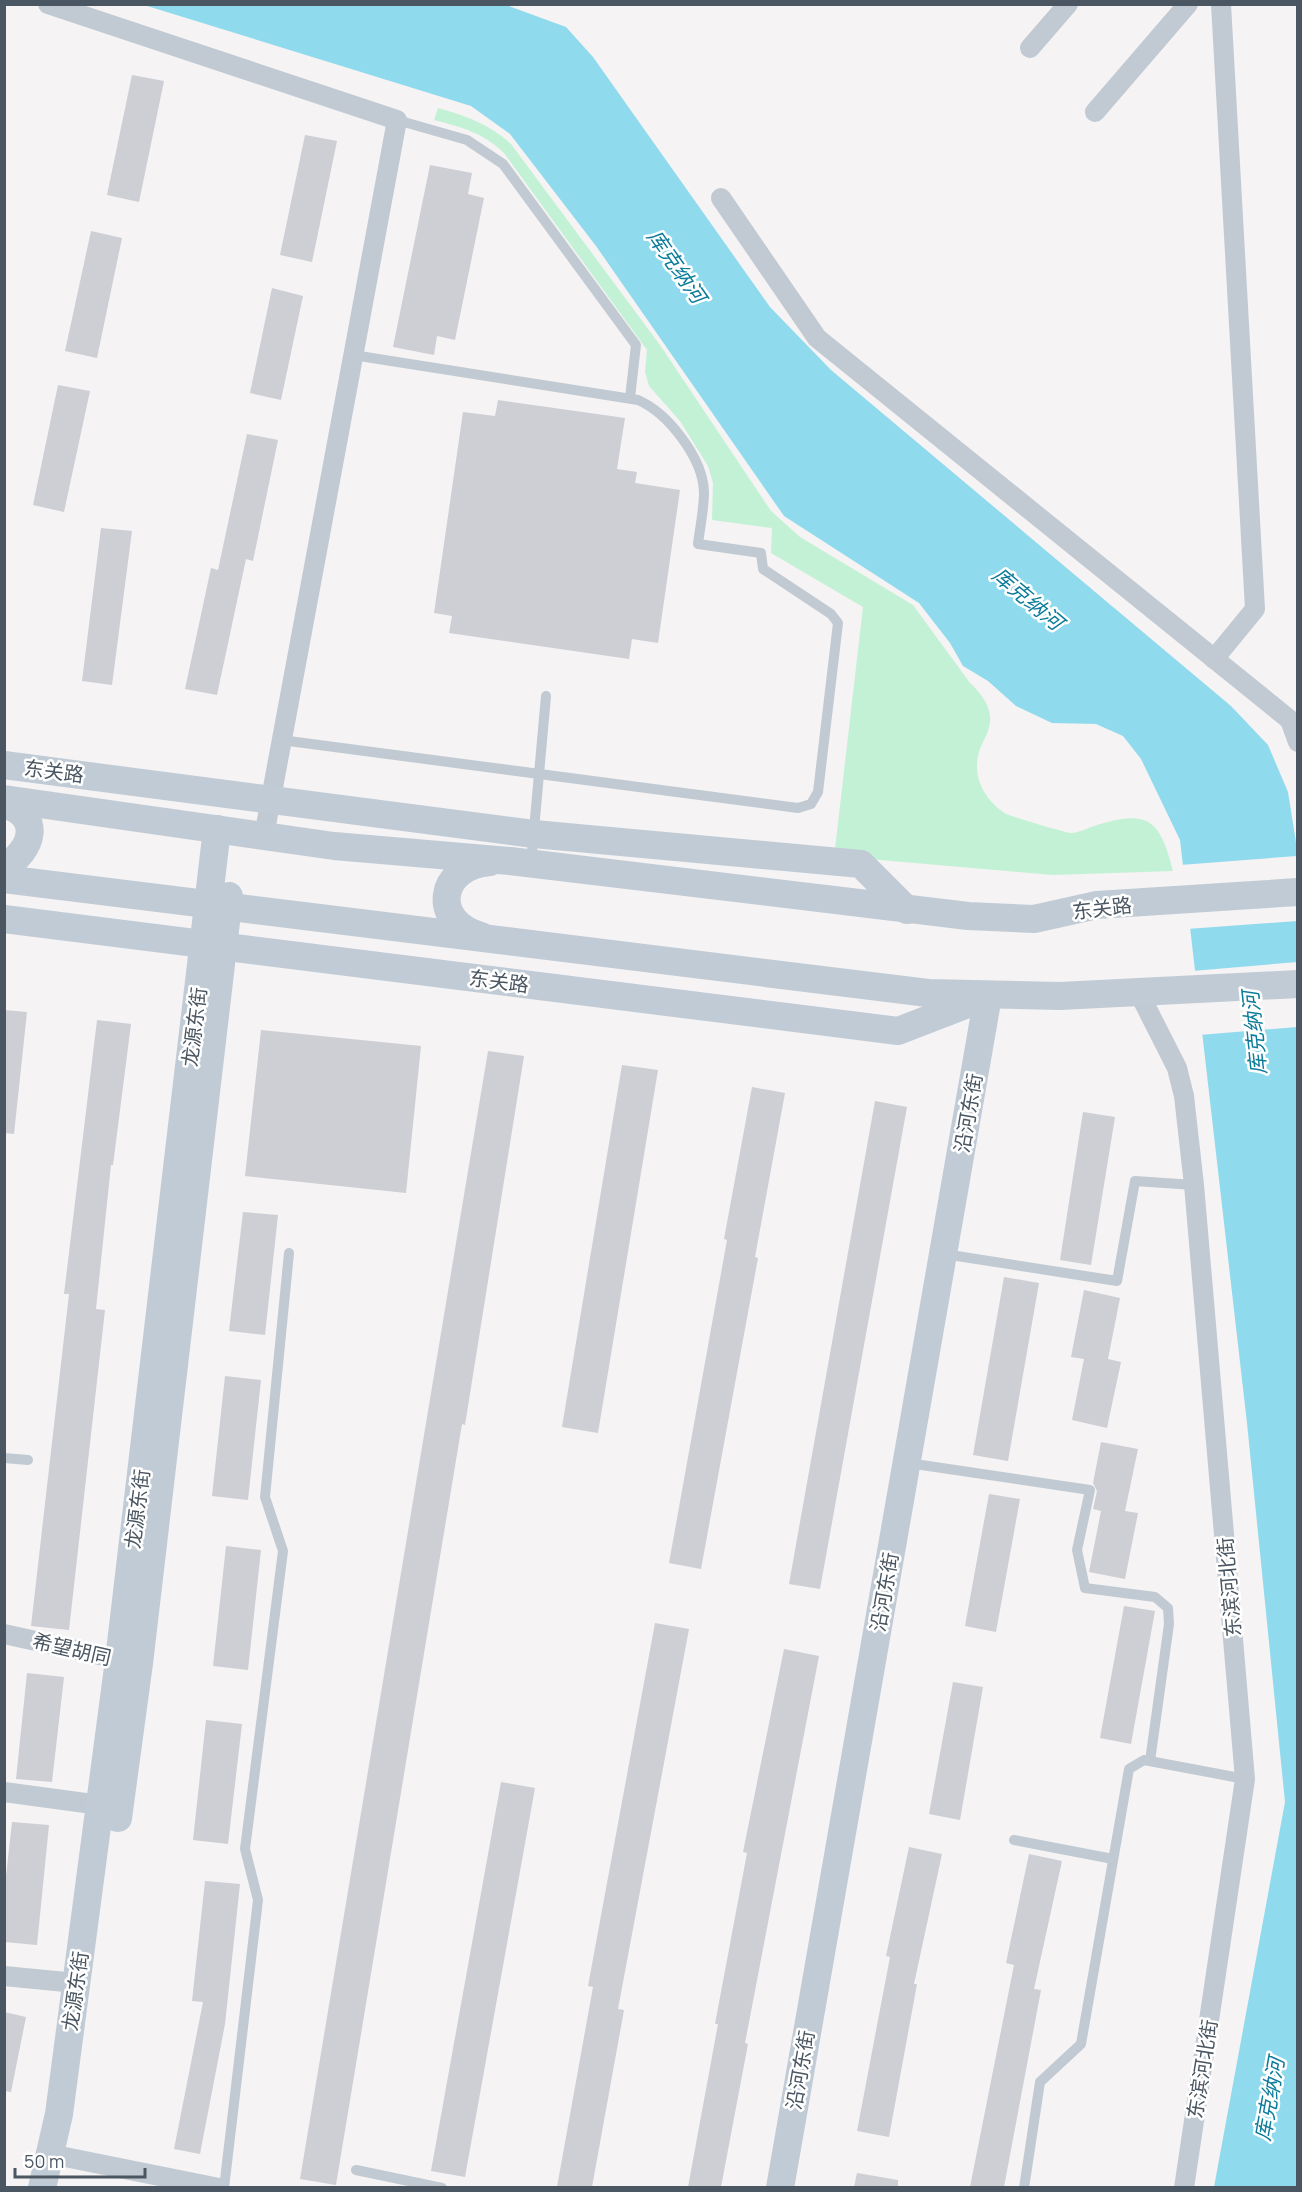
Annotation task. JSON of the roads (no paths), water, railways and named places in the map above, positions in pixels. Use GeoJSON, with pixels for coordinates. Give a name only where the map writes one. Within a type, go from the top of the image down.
{"type":"FeatureCollection","features":[{"type":"Feature","properties":{"kind":"main road","name":"东关路"},"geometry":{"type":"LineString","coordinates":[[4,765],[534,834],[861,864],[906,910]]}},
{"type":"Feature","properties":{"kind":"main road","name":"东关路"},"geometry":{"type":"LineString","coordinates":[[4,799],[334,846],[520,862],[906,910],[1034,919],[1097,905],[1298,892]]}},
{"type":"Feature","properties":{"kind":"main road"},"geometry":{"type":"LineString","coordinates":[[4,804],[19,811],[25,818],[30,835],[23,853],[4,867]]}},
{"type":"Feature","properties":{"kind":"main road","name":"龙源东街"},"geometry":{"type":"LineString","coordinates":[[42,2187],[59,2155],[79,2106],[213,945],[218,906],[239,832]]}},
{"type":"Feature","properties":{"kind":"main road"},"geometry":{"type":"LineString","coordinates":[[489,939],[469,933],[452,919],[447,897],[449,886],[455,876],[474,864],[520,862]]}},
{"type":"Feature","properties":{"kind":"main road","name":"东关路"},"geometry":{"type":"LineString","coordinates":[[4,879],[928,993],[988,996],[1146,993],[1298,984]]}},
{"type":"Feature","properties":{"kind":"main road","name":"东关路"},"geometry":{"type":"LineString","coordinates":[[4,919],[898,1031],[988,996]]}},
{"type":"Feature","properties":{"kind":"main road","name":"沿河东街"},"geometry":{"type":"LineString","coordinates":[[780,2187],[988,996]]}},
{"type":"Feature","properties":{"kind":"main road","name":"龙源东街"},"geometry":{"type":"LineString","coordinates":[[62,2187],[58,2114],[100,1805],[129,1661]]}},
{"type":"Feature","properties":{"kind":"street"},"geometry":{"type":"LineString","coordinates":[[48,4],[397,120],[270,800],[239,832]]}},
{"type":"Feature","properties":{"kind":"street"},"geometry":{"type":"LineString","coordinates":[[1030,48],[1068,4]]}},
{"type":"Feature","properties":{"kind":"street"},"geometry":{"type":"LineString","coordinates":[[1095,112],[1188,4]]}},
{"type":"Feature","properties":{"kind":"street"},"geometry":{"type":"LineString","coordinates":[[1214,659],[1255,609],[1221,4]]}},
{"type":"Feature","properties":{"kind":"street"},"geometry":{"type":"LineString","coordinates":[[721,198],[817,338],[1290,720],[1298,741]]}},
{"type":"Feature","properties":{"kind":"street","name":"东滨河北街"},"geometry":{"type":"LineString","coordinates":[[1146,993],[1177,1068],[1184,1096],[1194,1185],[1245,1779],[1184,2187]]}},
{"type":"Feature","properties":{"kind":"street","name":"希望胡同"},"geometry":{"type":"LineString","coordinates":[[4,1634],[129,1661]]}},
{"type":"Feature","properties":{"kind":"street"},"geometry":{"type":"LineString","coordinates":[[4,1792],[100,1805]]}},
{"type":"Feature","properties":{"kind":"street"},"geometry":{"type":"LineString","coordinates":[[4,1976],[76,1983]]}},
{"type":"Feature","properties":{"kind":"street"},"geometry":{"type":"LineString","coordinates":[[59,2155],[219,2187]]}},
{"type":"Feature","properties":{"kind":"lane"},"geometry":{"type":"LineString","coordinates":[[397,120],[467,140],[503,164],[636,345],[630,398]]}},
{"type":"Feature","properties":{"kind":"lane"},"geometry":{"type":"LineString","coordinates":[[281,740],[798,808],[811,804],[818,792],[838,623],[831,614],[763,569],[761,553],[698,544],[704,493],[699,467],[666,418],[649,405],[630,398],[353,355]]}},
{"type":"Feature","properties":{"kind":"lane"},"geometry":{"type":"LineString","coordinates":[[520,862],[534,834],[546,696]]}},
{"type":"Feature","properties":{"kind":"lane"},"geometry":{"type":"LineString","coordinates":[[943,1254],[1117,1281],[1135,1181],[1194,1185]]}},
{"type":"Feature","properties":{"kind":"lane"},"geometry":{"type":"LineString","coordinates":[[224,2187],[258,1900],[244,1849],[283,1551],[265,1497],[289,1253]]}},
{"type":"Feature","properties":{"kind":"lane"},"geometry":{"type":"LineString","coordinates":[[4,1458],[28,1460]]}},
{"type":"Feature","properties":{"kind":"lane"},"geometry":{"type":"LineString","coordinates":[[907,1463],[1090,1490],[1077,1550],[1084,1588],[1155,1598],[1168,1608],[1169,1624],[1150,1761]]}},
{"type":"Feature","properties":{"kind":"lane"},"geometry":{"type":"LineString","coordinates":[[1024,2187],[1040,2082],[1081,2044],[1129,1769],[1144,1760],[1245,1779]]}},
{"type":"Feature","properties":{"kind":"lane"},"geometry":{"type":"LineString","coordinates":[[1014,1840],[1113,1859]]}},
{"type":"Feature","properties":{"kind":"lane"},"geometry":{"type":"LineString","coordinates":[[356,2170],[442,2187]]}},
{"type":"Feature","properties":{"kind":"water","name":"库克纳河"},"geometry":{"type":"Polygon","coordinates":[[[144,5],[506,5],[566,27],[593,57],[770,307],[831,370],[1231,706],[1268,745],[1288,792],[1298,855],[1296,2187],[1214,2187],[1285,1802],[1247,1423],[1180,840],[1141,759],[1123,736],[1096,724],[1052,723],[1016,706],[988,681],[963,666],[950,643],[919,603],[784,516],[596,246],[510,134],[471,106],[144,5]]]}}]}
